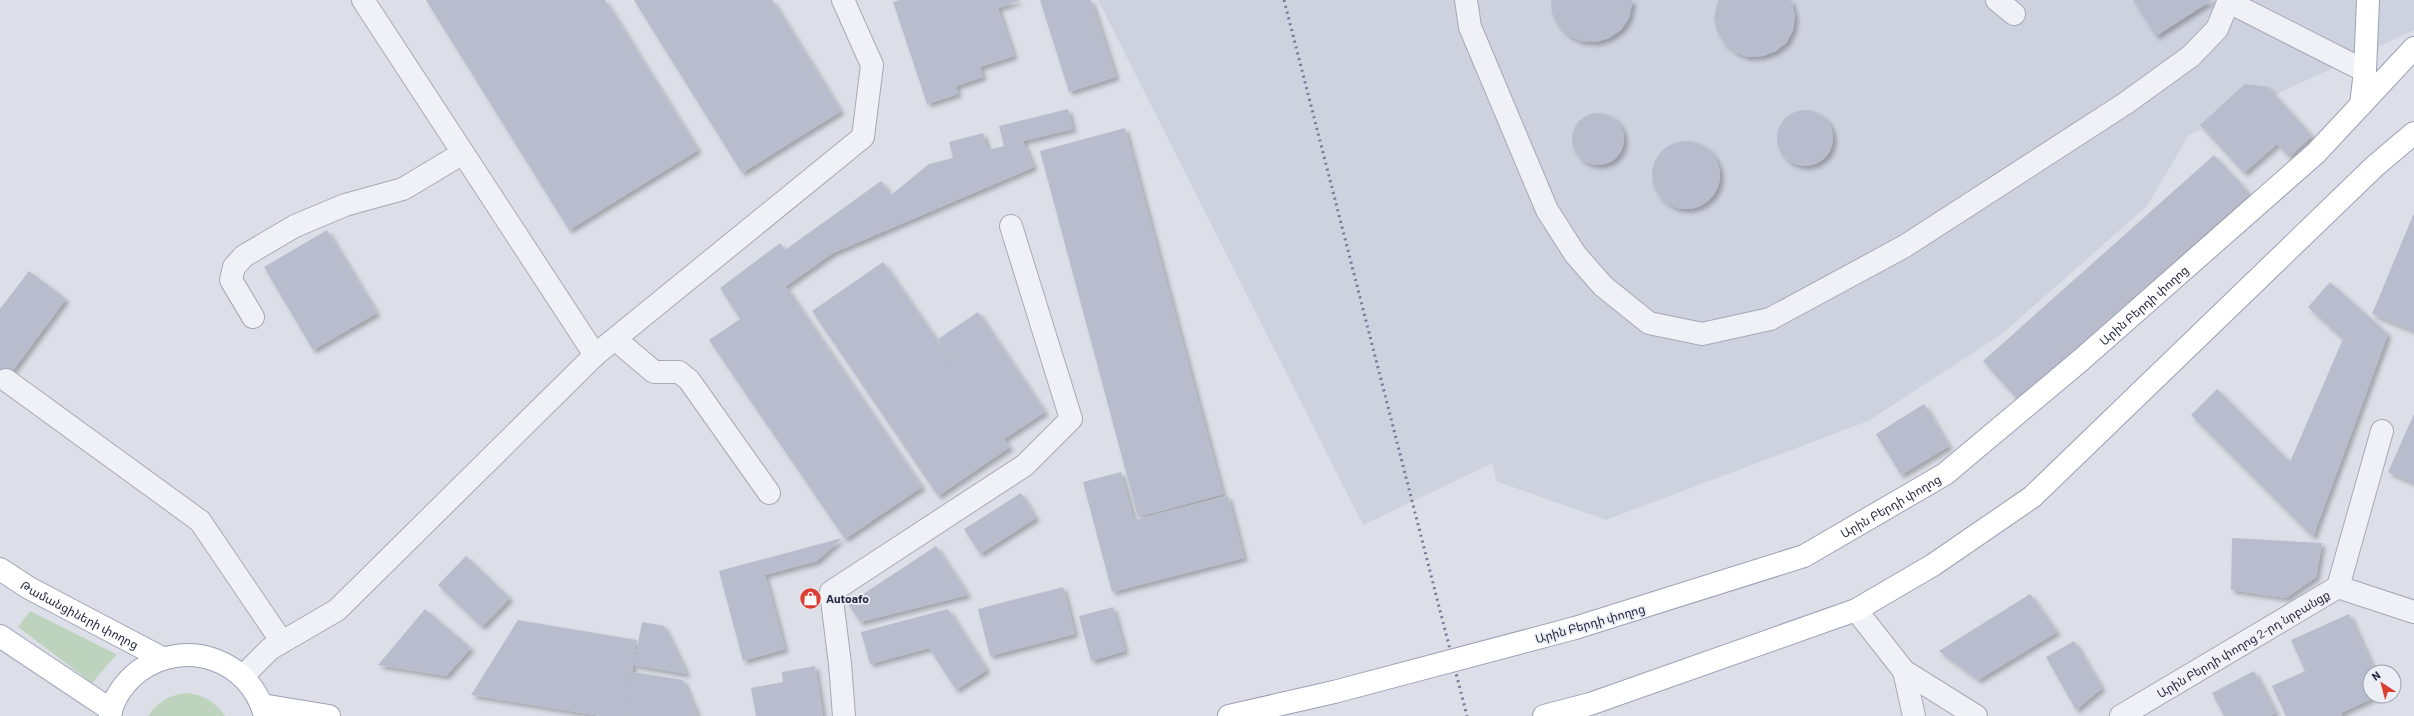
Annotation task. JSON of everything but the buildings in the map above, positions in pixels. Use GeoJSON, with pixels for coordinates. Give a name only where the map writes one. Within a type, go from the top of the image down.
{"type":"FeatureCollection","features":[{"type":"Feature","properties":{"kind":"main road"},"geometry":{"type":"LineString","coordinates":[[2361,105],[2365,71],[2368,0]]}},
{"type":"Feature","properties":{"kind":"main road","name":"Արին Բերդի փողոց"},"geometry":{"type":"LineString","coordinates":[[1229,716],[1334,692],[1575,628],[1804,556],[1945,474],[2081,360],[2316,153],[2414,48]]}},
{"type":"Feature","properties":{"kind":"main road"},"geometry":{"type":"LineString","coordinates":[[1544,716],[1590,704],[1856,610],[1933,564],[2032,497],[2375,166],[2414,132]]}},
{"type":"Feature","properties":{"kind":"main road","name":"Թամանցիների փողոց"},"geometry":{"type":"LineString","coordinates":[[0,569],[29,588],[162,658]]}},
{"type":"Feature","properties":{"kind":"main road"},"geometry":{"type":"LineString","coordinates":[[0,636],[110,713],[118,694],[130,678],[148,665],[162,658],[193,654],[209,657],[227,664],[243,676],[254,689],[264,710],[329,716]]}},
{"type":"Feature","properties":{"kind":"street"},"geometry":{"type":"LineString","coordinates":[[363,0],[595,355]]}},
{"type":"Feature","properties":{"kind":"street"},"geometry":{"type":"LineString","coordinates":[[243,676],[270,649],[337,610],[595,355],[863,137],[872,66],[843,0]]}},
{"type":"Feature","properties":{"kind":"street"},"geometry":{"type":"LineString","coordinates":[[1466,0],[1470,27],[1547,210],[1575,254],[1603,286],[1649,323],[1702,334],[1770,319],[1905,246],[2126,103],[2191,56],[2217,29],[2229,1],[2365,71]]}},
{"type":"Feature","properties":{"kind":"street"},"geometry":{"type":"LineString","coordinates":[[1997,0],[2014,14]]}},
{"type":"Feature","properties":{"kind":"street"},"geometry":{"type":"LineString","coordinates":[[253,317],[231,280],[234,267],[244,256],[295,226],[345,205],[403,189],[463,153]]}},
{"type":"Feature","properties":{"kind":"street"},"geometry":{"type":"LineString","coordinates":[[844,716],[840,664],[831,592],[1025,465],[1071,418],[1011,226]]}},
{"type":"Feature","properties":{"kind":"street"},"geometry":{"type":"LineString","coordinates":[[615,339],[654,372],[679,372],[689,380],[770,493]]}},
{"type":"Feature","properties":{"kind":"street"},"geometry":{"type":"LineString","coordinates":[[6,380],[200,521],[282,642]]}},
{"type":"Feature","properties":{"kind":"street"},"geometry":{"type":"LineString","coordinates":[[2338,587],[2382,431]]}},
{"type":"Feature","properties":{"kind":"street","name":"Արին Բերդի փողոց 2-րդ նրբանցք"},"geometry":{"type":"LineString","coordinates":[[2121,716],[2338,587],[2414,612]]}},
{"type":"Feature","properties":{"kind":"street"},"geometry":{"type":"LineString","coordinates":[[1856,610],[1904,671],[1976,716]]}},
{"type":"Feature","properties":{"kind":"street"},"geometry":{"type":"LineString","coordinates":[[1904,671],[1914,716]]}},
{"type":"Feature","properties":{"kind":"shaded area"},"geometry":{"type":"Polygon","coordinates":[[[1098,0],[2414,0],[2414,30],[2189,135],[2147,206],[2002,334],[1868,421],[1606,520],[1496,481],[1493,463],[1363,525],[1098,0]]]}},
{"type":"Feature","properties":{"kind":"green space"},"geometry":{"type":"Polygon","coordinates":[[[30,611],[117,654],[92,683],[18,627],[30,611]]]}},
{"type":"Feature","properties":{"kind":"green space"},"geometry":{"type":"Polygon","coordinates":[[[186,693],[203,697],[213,703],[225,716],[148,716],[164,700],[174,695],[186,693]]]}},
{"type":"Feature","properties":{"kind":"railway"},"geometry":{"type":"LineString","coordinates":[[1284,0],[1467,716]]}},
{"type":"Feature","properties":{"kind":"place","name":"Autoafo"},"geometry":{"type":"Point","coordinates":[810,598]}}]}
